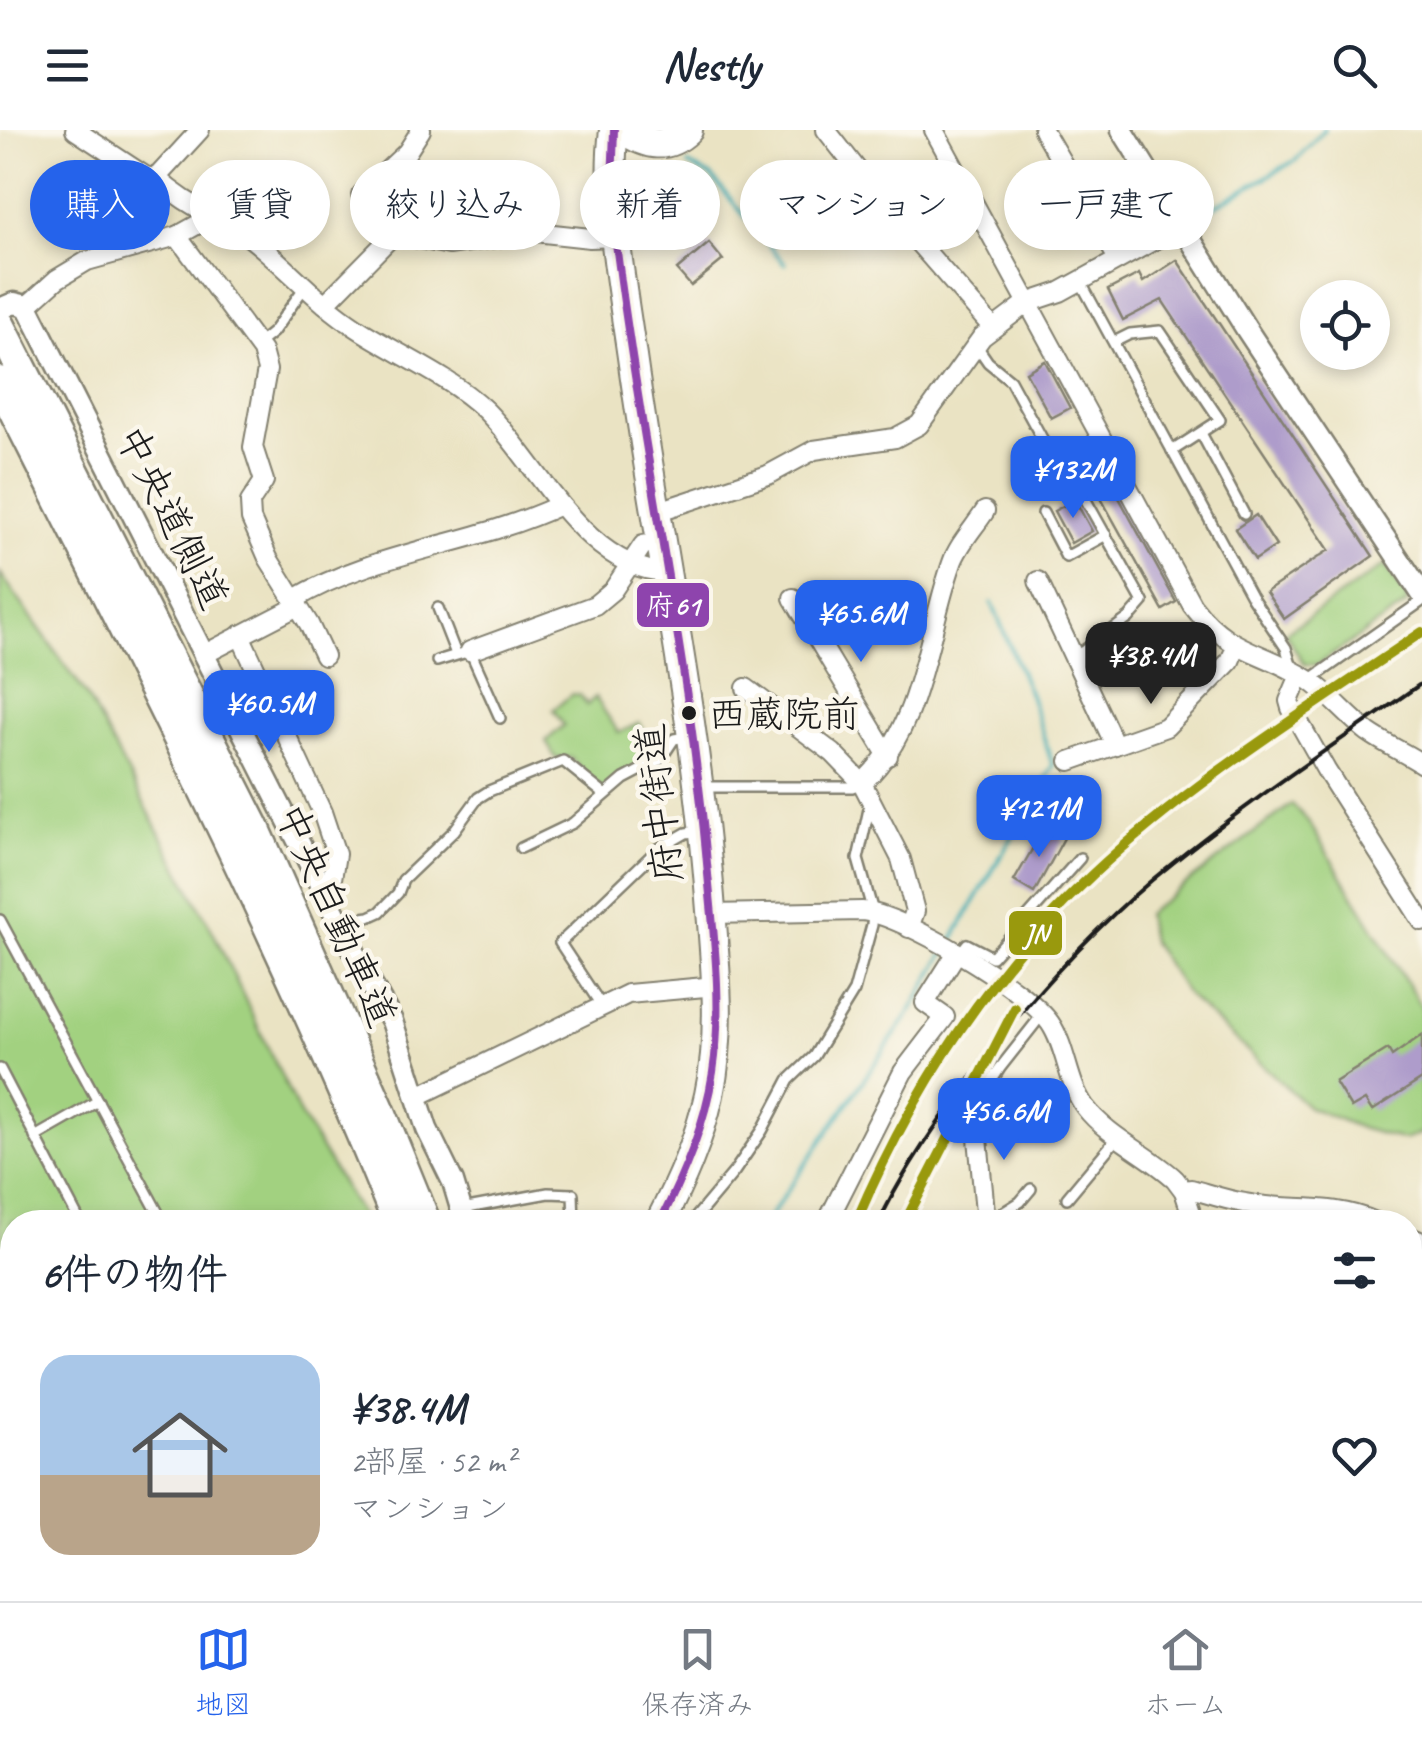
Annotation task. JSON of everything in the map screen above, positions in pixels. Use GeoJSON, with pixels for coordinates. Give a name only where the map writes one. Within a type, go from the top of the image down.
{"type":"FeatureCollection","features":[{"type":"Feature","properties":{"kind":"highway","name":"中央自動車道"},"geometry":{"type":"LineString","coordinates":[[0,326],[254,827],[420,1210]]}},
{"type":"Feature","properties":{"kind":"highway","name":"中央自動車道"},"geometry":{"type":"LineString","coordinates":[[0,382],[230,838],[349,1101],[393,1210]]}},
{"type":"Feature","properties":{"kind":"main road","name":"府中街道"},"geometry":{"type":"LineString","coordinates":[[613,160],[614,130]]}},
{"type":"Feature","properties":{"kind":"main road"},"geometry":{"type":"LineString","coordinates":[[624,130],[646,142],[664,144],[688,130]]}},
{"type":"Feature","properties":{"kind":"main road","name":"府中街道"},"geometry":{"type":"LineString","coordinates":[[619,250],[626,322],[699,787],[716,986],[716,1049],[710,1093],[694,1150],[666,1210]]}},
{"type":"Feature","properties":{"kind":"street"},"geometry":{"type":"LineString","coordinates":[[75,130],[121,160]]}},
{"type":"Feature","properties":{"kind":"street"},"geometry":{"type":"LineString","coordinates":[[170,163],[200,130]]}},
{"type":"Feature","properties":{"kind":"street"},"geometry":{"type":"LineString","coordinates":[[397,160],[421,130]]}},
{"type":"Feature","properties":{"kind":"street"},"geometry":{"type":"LineString","coordinates":[[826,130],[881,200],[993,328]]}},
{"type":"Feature","properties":{"kind":"street"},"geometry":{"type":"LineString","coordinates":[[934,130],[1192,605],[1218,636],[1301,675],[1368,732],[1422,764]]}},
{"type":"Feature","properties":{"kind":"street"},"geometry":{"type":"LineString","coordinates":[[1043,130],[1118,259]]}},
{"type":"Feature","properties":{"kind":"street"},"geometry":{"type":"LineString","coordinates":[[1122,130],[1140,160]]}},
{"type":"Feature","properties":{"kind":"street"},"geometry":{"type":"LineString","coordinates":[[0,309],[14,303],[27,306],[57,279],[86,261],[178,236],[190,229]]}},
{"type":"Feature","properties":{"kind":"street"},"geometry":{"type":"LineString","coordinates":[[178,236],[257,345],[267,370],[253,447],[264,482],[249,508],[268,558],[324,656]]}},
{"type":"Feature","properties":{"kind":"street"},"geometry":{"type":"LineString","coordinates":[[263,250],[325,304],[484,409],[560,505],[605,548],[630,566],[647,572],[666,572]]}},
{"type":"Feature","properties":{"kind":"street"},"geometry":{"type":"LineString","coordinates":[[325,304],[378,250]]}},
{"type":"Feature","properties":{"kind":"street"},"geometry":{"type":"LineString","coordinates":[[656,512],[768,476],[814,450],[895,438],[919,425],[993,328],[1028,303],[1080,281],[1135,250]]}},
{"type":"Feature","properties":{"kind":"street"},"geometry":{"type":"LineString","coordinates":[[1196,250],[1422,598]]}},
{"type":"Feature","properties":{"kind":"street","name":"中央道側道"},"geometry":{"type":"LineString","coordinates":[[27,306],[392,1021],[416,1097],[461,1210]]}},
{"type":"Feature","properties":{"kind":"street"},"geometry":{"type":"LineString","coordinates":[[1078,486],[1115,467]]}},
{"type":"Feature","properties":{"kind":"street"},"geometry":{"type":"LineString","coordinates":[[204,655],[296,603],[328,580],[379,560],[503,529],[560,505]]}},
{"type":"Feature","properties":{"kind":"street"},"geometry":{"type":"LineString","coordinates":[[866,791],[902,729],[953,559],[985,511]]}},
{"type":"Feature","properties":{"kind":"street"},"geometry":{"type":"LineString","coordinates":[[463,652],[596,605],[613,590],[643,545],[661,542]]}},
{"type":"Feature","properties":{"kind":"street"},"geometry":{"type":"LineString","coordinates":[[1038,581],[1115,745]]}},
{"type":"Feature","properties":{"kind":"street"},"geometry":{"type":"LineString","coordinates":[[793,598],[888,756]]}},
{"type":"Feature","properties":{"kind":"street"},"geometry":{"type":"LineString","coordinates":[[240,635],[322,812],[336,863],[331,885],[322,889]]}},
{"type":"Feature","properties":{"kind":"street"},"geometry":{"type":"LineString","coordinates":[[1070,761],[1166,726],[1230,661],[1236,647]]}},
{"type":"Feature","properties":{"kind":"street"},"geometry":{"type":"LineString","coordinates":[[1301,675],[1291,693],[1291,708],[1422,921]]}},
{"type":"Feature","properties":{"kind":"street"},"geometry":{"type":"LineString","coordinates":[[746,688],[832,753],[866,791],[892,839],[906,876],[915,912],[909,928]]}},
{"type":"Feature","properties":{"kind":"street"},"geometry":{"type":"LineString","coordinates":[[711,914],[873,912],[1004,982],[1043,1014],[1057,1035],[1086,1108],[1167,1172],[1184,1191],[1190,1210]]}},
{"type":"Feature","properties":{"kind":"street"},"geometry":{"type":"LineString","coordinates":[[833,1210],[903,1072],[945,1016],[925,1003],[952,952]]}},
{"type":"Feature","properties":{"kind":"street"},"geometry":{"type":"LineString","coordinates":[[416,1097],[628,994],[716,986]]}},
{"type":"Feature","properties":{"kind":"street"},"geometry":{"type":"LineString","coordinates":[[975,1107],[986,1210]]}},
{"type":"Feature","properties":{"kind":"street"},"geometry":{"type":"LineString","coordinates":[[1184,1191],[1191,1189],[1247,1204],[1343,1210]]}},
{"type":"Feature","properties":{"kind":"lane"},"geometry":{"type":"LineString","coordinates":[[1080,281],[1251,596],[1301,675],[1422,598]]}},
{"type":"Feature","properties":{"kind":"lane"},"geometry":{"type":"LineString","coordinates":[[257,345],[274,332],[304,288]]}},
{"type":"Feature","properties":{"kind":"lane"},"geometry":{"type":"LineString","coordinates":[[1114,342],[1130,334],[1160,330],[1220,420],[1172,451]]}},
{"type":"Feature","properties":{"kind":"lane"},"geometry":{"type":"LineString","coordinates":[[977,346],[988,362],[1010,380],[1068,486],[1078,486],[1143,602],[1130,618],[1075,658]]}},
{"type":"Feature","properties":{"kind":"lane"},"geometry":{"type":"LineString","coordinates":[[1201,433],[1244,514]]}},
{"type":"Feature","properties":{"kind":"lane"},"geometry":{"type":"LineString","coordinates":[[1043,513],[1066,557],[1106,536]]}},
{"type":"Feature","properties":{"kind":"lane"},"geometry":{"type":"LineString","coordinates":[[438,608],[500,718]]}},
{"type":"Feature","properties":{"kind":"lane"},"geometry":{"type":"LineString","coordinates":[[437,661],[463,652]]}},
{"type":"Feature","properties":{"kind":"lane"},"geometry":{"type":"LineString","coordinates":[[522,848],[573,823],[604,794],[660,760],[674,739],[692,735]]}},
{"type":"Feature","properties":{"kind":"lane"},"geometry":{"type":"LineString","coordinates":[[339,922],[380,912],[404,880],[454,831],[478,798],[489,792],[563,761],[604,794]]}},
{"type":"Feature","properties":{"kind":"lane"},"geometry":{"type":"LineString","coordinates":[[699,787],[852,787],[866,791],[858,859],[873,912],[862,971],[847,1006],[814,1056],[790,1080],[762,1131],[703,1210]]}},
{"type":"Feature","properties":{"kind":"lane"},"geometry":{"type":"LineString","coordinates":[[601,1005],[560,943],[658,850],[686,834],[704,830]]}},
{"type":"Feature","properties":{"kind":"lane"},"geometry":{"type":"LineString","coordinates":[[952,952],[966,944],[992,958],[1080,858]]}},
{"type":"Feature","properties":{"kind":"lane"},"geometry":{"type":"LineString","coordinates":[[0,920],[156,1210]]}},
{"type":"Feature","properties":{"kind":"lane"},"geometry":{"type":"LineString","coordinates":[[975,1107],[1043,1014]]}},
{"type":"Feature","properties":{"kind":"lane"},"geometry":{"type":"LineString","coordinates":[[0,1069],[74,1210]]}},
{"type":"Feature","properties":{"kind":"lane"},"geometry":{"type":"LineString","coordinates":[[36,1137],[98,1102]]}},
{"type":"Feature","properties":{"kind":"lane"},"geometry":{"type":"LineString","coordinates":[[1067,1198],[1119,1136]]}},
{"type":"Feature","properties":{"kind":"lane"},"geometry":{"type":"LineString","coordinates":[[1007,1210],[1031,1189]]}},
{"type":"Feature","properties":{"kind":"lane"},"geometry":{"type":"LineString","coordinates":[[485,1210],[548,1193],[573,1194],[574,1210]]}},
{"type":"Feature","properties":{"kind":"green space"},"geometry":{"type":"Polygon","coordinates":[[[1385,565],[1407,596],[1407,604],[1317,665],[1304,664],[1285,633],[1385,565]]]}},
{"type":"Feature","properties":{"kind":"green space"},"geometry":{"type":"Polygon","coordinates":[[[0,573],[85,693],[214,934],[299,1113],[358,1210],[0,1210],[0,573]]]}},
{"type":"Feature","properties":{"kind":"green space"},"geometry":{"type":"Polygon","coordinates":[[[572,694],[580,695],[587,705],[595,697],[619,733],[639,723],[654,749],[662,751],[659,756],[604,789],[595,785],[571,758],[555,758],[546,741],[564,725],[553,710],[572,694]]]}},
{"type":"Feature","properties":{"kind":"green space"},"geometry":{"type":"Polygon","coordinates":[[[1292,804],[1308,821],[1422,1008],[1422,1133],[1404,1140],[1308,1107],[1188,996],[1151,941],[1146,914],[1292,804]]]}},
{"type":"Feature","properties":{"kind":"building"},"geometry":{"type":"Polygon","coordinates":[[[701,250],[715,250],[723,260],[691,286],[677,270],[701,250]]]}},
{"type":"Feature","properties":{"kind":"building"},"geometry":{"type":"Polygon","coordinates":[[[1177,260],[1373,556],[1284,619],[1266,592],[1329,550],[1162,300],[1123,320],[1108,290],[1139,274],[1143,282],[1177,260]]]}},
{"type":"Feature","properties":{"kind":"building"},"geometry":{"type":"Polygon","coordinates":[[[1045,361],[1070,408],[1051,418],[1026,372],[1045,361]]]}},
{"type":"Feature","properties":{"kind":"building"},"geometry":{"type":"Polygon","coordinates":[[[1111,483],[1176,602],[1163,610],[1097,491],[1111,483]]]}},
{"type":"Feature","properties":{"kind":"building"},"geometry":{"type":"Polygon","coordinates":[[[1075,500],[1092,531],[1071,543],[1054,511],[1075,500]]]}},
{"type":"Feature","properties":{"kind":"building"},"geometry":{"type":"Polygon","coordinates":[[[1256,515],[1276,546],[1255,560],[1235,529],[1256,515]]]}},
{"type":"Feature","properties":{"kind":"building"},"geometry":{"type":"Polygon","coordinates":[[[1045,827],[1064,838],[1034,893],[1014,881],[1045,827]]]}},
{"type":"Feature","properties":{"kind":"building"},"geometry":{"type":"Polygon","coordinates":[[[1422,1035],[1422,1079],[1372,1111],[1365,1100],[1351,1108],[1335,1082],[1388,1049],[1392,1056],[1422,1035]]]}},
{"type":"Feature","properties":{"kind":"waterway"},"geometry":{"type":"LineString","coordinates":[[1214,207],[1296,160],[1324,130]]}},
{"type":"Feature","properties":{"kind":"waterway"},"geometry":{"type":"LineString","coordinates":[[720,187],[785,264]]}},
{"type":"Feature","properties":{"kind":"waterway"},"geometry":{"type":"LineString","coordinates":[[950,944],[1053,766],[1030,695],[992,603]]}},
{"type":"Feature","properties":{"kind":"waterway"},"geometry":{"type":"LineString","coordinates":[[774,1210],[911,1011],[945,952]]}},
{"type":"Feature","properties":{"kind":"railway"},"geometry":{"type":"LineString","coordinates":[[885,1210],[916,1156],[980,1065],[1025,1008],[1098,929],[1217,828],[1422,683]]}},
{"type":"Feature","properties":{"kind":"transit line","name":"府61"},"geometry":{"type":"LineString","coordinates":[[614,130],[616,243],[698,776],[717,990],[716,1045],[705,1111],[665,1210]]}},
{"type":"Feature","properties":{"kind":"transit line","name":"JN"},"geometry":{"type":"LineString","coordinates":[[861,1210],[902,1126],[956,1036],[1020,951],[1055,912],[1170,808],[1422,632]]}},
{"type":"Feature","properties":{"kind":"transit line","name":"JN"},"geometry":{"type":"LineString","coordinates":[[911,1210],[1015,1008]]}},
{"type":"Feature","properties":{"kind":"place","name":"西蔵院前"},"geometry":{"type":"Point","coordinates":[689,713]}}]}
